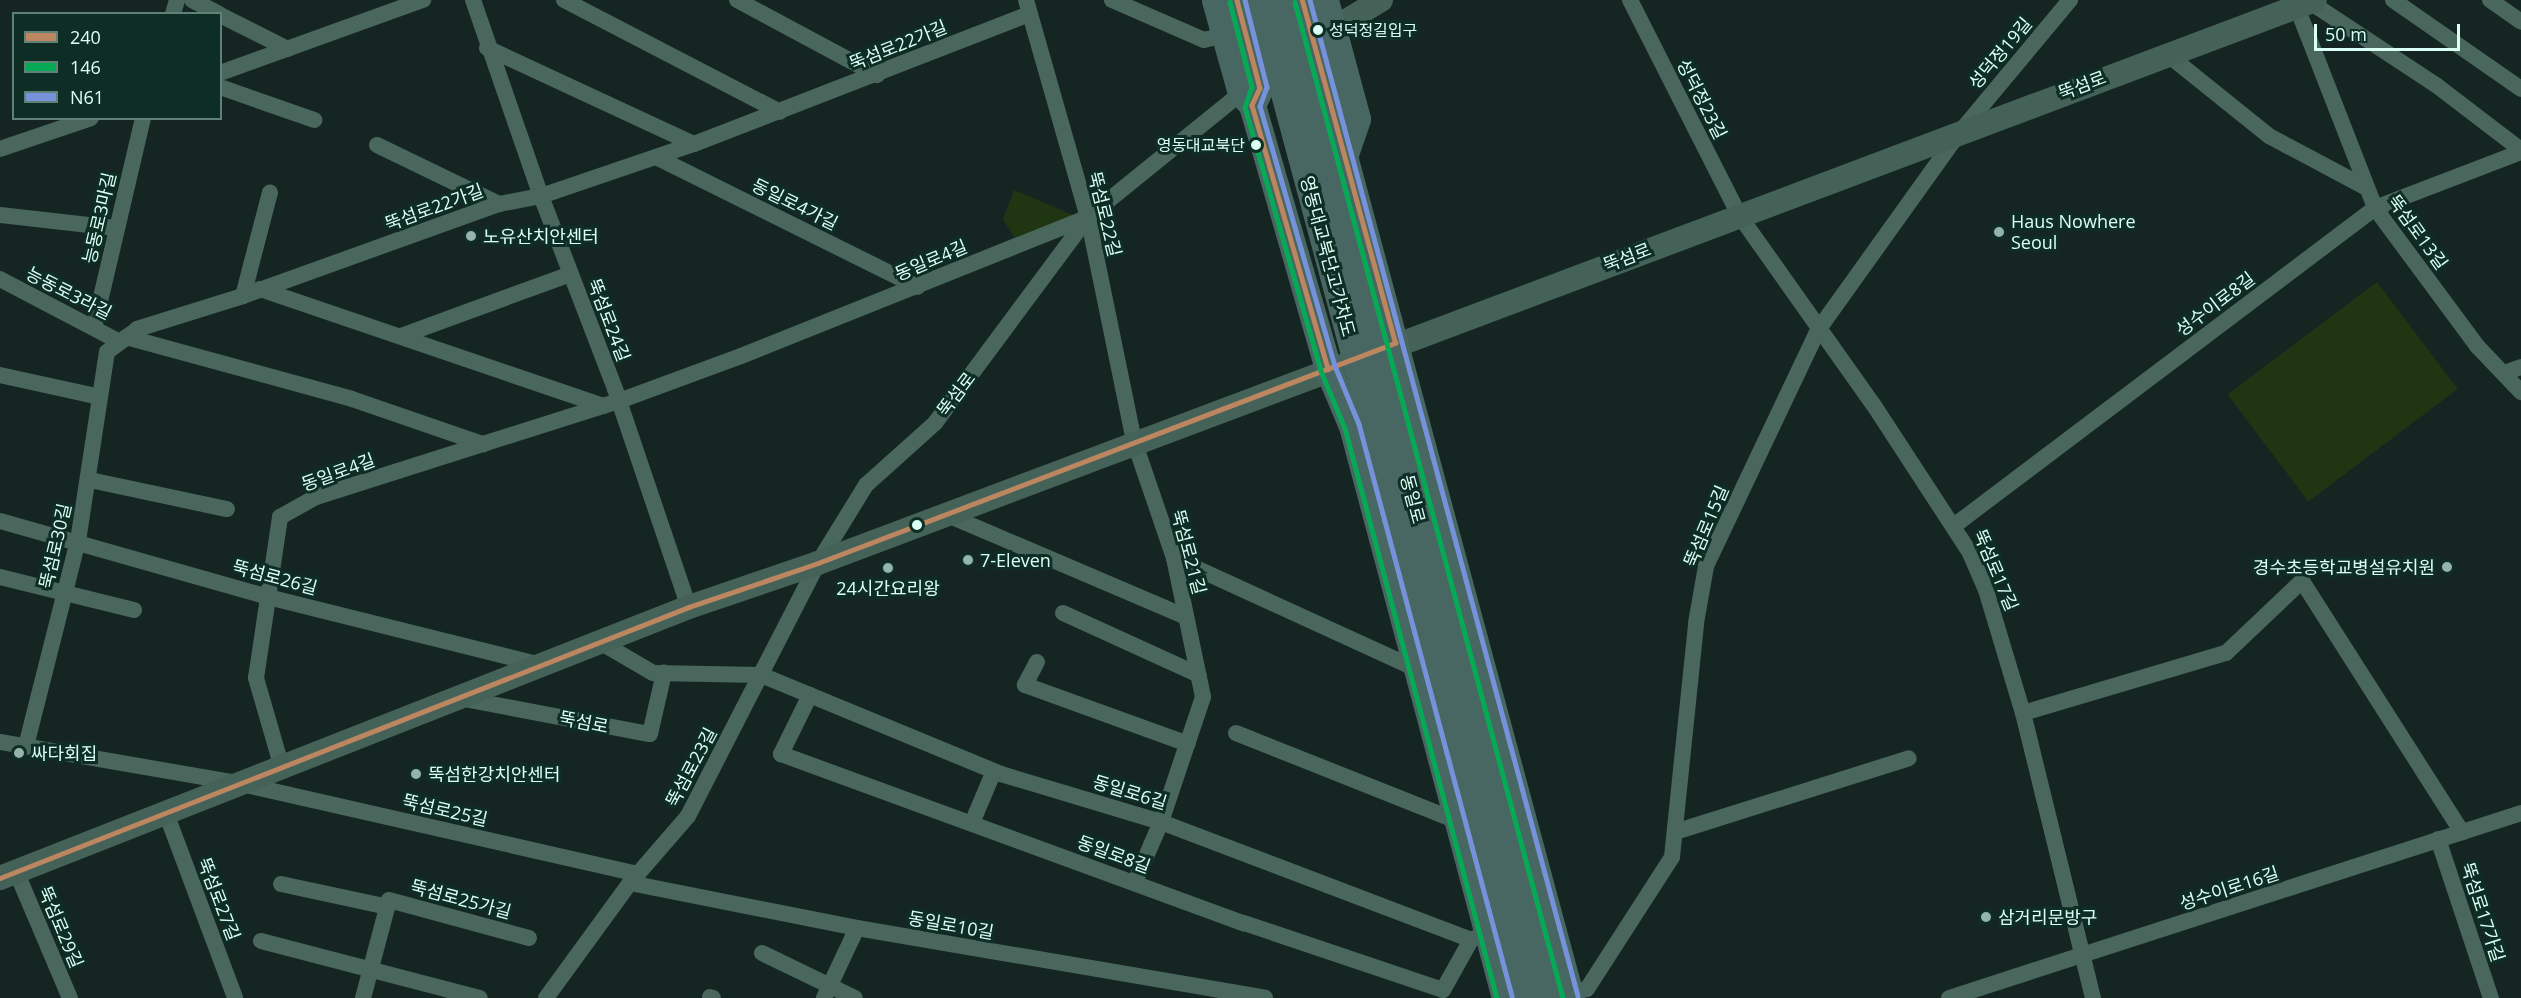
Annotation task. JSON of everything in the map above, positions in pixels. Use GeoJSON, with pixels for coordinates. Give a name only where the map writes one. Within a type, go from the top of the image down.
{"type":"FeatureCollection","features":[{"type":"Feature","properties":{"kind":"main road"},"geometry":{"type":"LineString","coordinates":[[1215,0],[1235,32],[1260,88],[1246,99],[1328,369],[1352,426],[1457,821],[1479,937],[1505,998]]}},
{"type":"Feature","properties":{"kind":"main road"},"geometry":{"type":"LineString","coordinates":[[1235,32],[1237,0]]}},
{"type":"Feature","properties":{"kind":"main road","name":"영동대교북단고가차도"},"geometry":{"type":"LineString","coordinates":[[1259,0],[1527,998]]}},
{"type":"Feature","properties":{"kind":"main road","name":"동일로"},"geometry":{"type":"LineString","coordinates":[[1279,0],[1562,996]]}},
{"type":"Feature","properties":{"kind":"main road"},"geometry":{"type":"LineString","coordinates":[[1333,29],[1381,0]]}},
{"type":"Feature","properties":{"kind":"main road","name":"뚝섬로"},"geometry":{"type":"LineString","coordinates":[[8,874],[689,608],[818,563],[1134,441],[2307,2]]}},
{"type":"Feature","properties":{"kind":"main road"},"geometry":{"type":"LineString","coordinates":[[1311,4],[1409,408],[1562,996]]}},
{"type":"Feature","properties":{"kind":"main road"},"geometry":{"type":"LineString","coordinates":[[1311,4],[1333,29],[1357,119],[1346,153]]}},
{"type":"Feature","properties":{"kind":"street"},"geometry":{"type":"LineString","coordinates":[[192,0],[216,12]]}},
{"type":"Feature","properties":{"kind":"street"},"geometry":{"type":"LineString","coordinates":[[222,72],[423,0]]}},
{"type":"Feature","properties":{"kind":"street","name":"뚝섬로24길"},"geometry":{"type":"LineString","coordinates":[[473,0],[487,48],[570,274],[611,403],[689,608]]}},
{"type":"Feature","properties":{"kind":"street"},"geometry":{"type":"LineString","coordinates":[[564,0],[780,112]]}},
{"type":"Feature","properties":{"kind":"street"},"geometry":{"type":"LineString","coordinates":[[737,0],[877,75]]}},
{"type":"Feature","properties":{"kind":"street"},"geometry":{"type":"LineString","coordinates":[[1112,0],[1204,40],[1235,32]]}},
{"type":"Feature","properties":{"kind":"street","name":"성덕정23길"},"geometry":{"type":"LineString","coordinates":[[1630,0],[1739,215]]}},
{"type":"Feature","properties":{"kind":"street","name":"성덕정19길"},"geometry":{"type":"LineString","coordinates":[[1960,132],[2070,0]]}},
{"type":"Feature","properties":{"kind":"street"},"geometry":{"type":"LineString","coordinates":[[2393,0],[2521,89]]}},
{"type":"Feature","properties":{"kind":"street"},"geometry":{"type":"LineString","coordinates":[[2490,0],[2521,22]]}},
{"type":"Feature","properties":{"kind":"street"},"geometry":{"type":"LineString","coordinates":[[2307,2],[2436,86],[2521,151]]}},
{"type":"Feature","properties":{"kind":"street","name":"뚝섬로13길"},"geometry":{"type":"LineString","coordinates":[[2307,2],[2375,208],[2477,346],[2521,392]]}},
{"type":"Feature","properties":{"kind":"street","name":"뚝섬로22가길"},"geometry":{"type":"LineString","coordinates":[[118,344],[137,329],[243,296],[500,204],[541,196],[694,144],[877,75],[1028,7]]}},
{"type":"Feature","properties":{"kind":"street","name":"뚝섬로22길"},"geometry":{"type":"LineString","coordinates":[[1028,7],[1088,217],[1134,441]]}},
{"type":"Feature","properties":{"kind":"street"},"geometry":{"type":"LineString","coordinates":[[222,15],[288,49]]}},
{"type":"Feature","properties":{"kind":"street"},"geometry":{"type":"LineString","coordinates":[[487,48],[694,144]]}},
{"type":"Feature","properties":{"kind":"street"},"geometry":{"type":"LineString","coordinates":[[2167,54],[2270,136],[2367,188]]}},
{"type":"Feature","properties":{"kind":"street"},"geometry":{"type":"LineString","coordinates":[[222,88],[314,120]]}},
{"type":"Feature","properties":{"kind":"street","name":"동일로4길"},"geometry":{"type":"LineString","coordinates":[[282,768],[256,678],[280,517],[316,497],[611,403],[918,287],[1088,217],[1246,99]]}},
{"type":"Feature","properties":{"kind":"street"},"geometry":{"type":"LineString","coordinates":[[0,149],[85,120]]}},
{"type":"Feature","properties":{"kind":"street","name":"능동로3마길"},"geometry":{"type":"LineString","coordinates":[[94,327],[115,228],[142,120]]}},
{"type":"Feature","properties":{"kind":"street","name":"뚝섬로15길"},"geometry":{"type":"LineString","coordinates":[[1562,996],[1587,989],[1672,857],[1696,623],[1706,566],[1818,330],[1960,132]]}},
{"type":"Feature","properties":{"kind":"street"},"geometry":{"type":"LineString","coordinates":[[377,145],[500,204]]}},
{"type":"Feature","properties":{"kind":"street","name":"성수이로8길"},"geometry":{"type":"LineString","coordinates":[[1955,525],[2375,208],[2521,151]]}},
{"type":"Feature","properties":{"kind":"street","name":"동일로4가길"},"geometry":{"type":"LineString","coordinates":[[656,157],[918,287]]}},
{"type":"Feature","properties":{"kind":"street"},"geometry":{"type":"LineString","coordinates":[[243,296],[270,192]]}},
{"type":"Feature","properties":{"kind":"street"},"geometry":{"type":"LineString","coordinates":[[0,215],[115,228]]}},
{"type":"Feature","properties":{"kind":"street","name":"뚝섬로17길"},"geometry":{"type":"LineString","coordinates":[[1739,215],[1955,525],[1986,590],[2023,714],[2093,998]]}},
{"type":"Feature","properties":{"kind":"street","name":"뚝섬로"},"geometry":{"type":"LineString","coordinates":[[818,563],[866,485],[934,423],[1088,217]]}},
{"type":"Feature","properties":{"kind":"street"},"geometry":{"type":"LineString","coordinates":[[400,336],[570,274]]}},
{"type":"Feature","properties":{"kind":"street","name":"능동로3라길"},"geometry":{"type":"LineString","coordinates":[[0,279],[94,327],[118,344]]}},
{"type":"Feature","properties":{"kind":"street"},"geometry":{"type":"LineString","coordinates":[[260,289],[611,403]]}},
{"type":"Feature","properties":{"kind":"street"},"geometry":{"type":"LineString","coordinates":[[118,344],[352,399],[483,444]]}},
{"type":"Feature","properties":{"kind":"street","name":"뚝섬로30길"},"geometry":{"type":"LineString","coordinates":[[26,746],[78,541],[90,480],[100,397],[118,344]]}},
{"type":"Feature","properties":{"kind":"street"},"geometry":{"type":"LineString","coordinates":[[2504,374],[2521,367]]}},
{"type":"Feature","properties":{"kind":"street"},"geometry":{"type":"LineString","coordinates":[[0,375],[100,397]]}},
{"type":"Feature","properties":{"kind":"street","name":"뚝섬로21길"},"geometry":{"type":"LineString","coordinates":[[1134,441],[1174,558],[1203,697],[1161,822],[1135,882]]}},
{"type":"Feature","properties":{"kind":"street"},"geometry":{"type":"LineString","coordinates":[[90,480],[227,509]]}},
{"type":"Feature","properties":{"kind":"street"},"geometry":{"type":"LineString","coordinates":[[945,514],[1186,617]]}},
{"type":"Feature","properties":{"kind":"street","name":"뚝섬로26길"},"geometry":{"type":"LineString","coordinates":[[0,521],[78,541],[268,597],[541,665]]}},
{"type":"Feature","properties":{"kind":"street"},"geometry":{"type":"LineString","coordinates":[[1174,558],[1417,669]]}},
{"type":"Feature","properties":{"kind":"street","name":"뚝섬로23길"},"geometry":{"type":"LineString","coordinates":[[546,998],[634,878],[688,816],[818,563]]}},
{"type":"Feature","properties":{"kind":"street"},"geometry":{"type":"LineString","coordinates":[[0,578],[135,610]]}},
{"type":"Feature","properties":{"kind":"street"},"geometry":{"type":"LineString","coordinates":[[2023,714],[2226,653],[2302,581],[2462,832]]}},
{"type":"Feature","properties":{"kind":"street"},"geometry":{"type":"LineString","coordinates":[[1063,613],[1199,675]]}},
{"type":"Feature","properties":{"kind":"street"},"geometry":{"type":"LineString","coordinates":[[600,642],[653,673],[761,675]]}},
{"type":"Feature","properties":{"kind":"street"},"geometry":{"type":"LineString","coordinates":[[1037,662],[1025,685],[1188,744]]}},
{"type":"Feature","properties":{"kind":"street","name":"뚝섬로"},"geometry":{"type":"LineString","coordinates":[[458,698],[650,734],[664,673]]}},
{"type":"Feature","properties":{"kind":"street","name":"동일로6길"},"geometry":{"type":"LineString","coordinates":[[761,675],[994,771],[1161,822],[1479,937]]}},
{"type":"Feature","properties":{"kind":"street","name":"동일로8길"},"geometry":{"type":"LineString","coordinates":[[810,695],[781,754],[1443,990],[1479,937]]}},
{"type":"Feature","properties":{"kind":"street"},"geometry":{"type":"LineString","coordinates":[[1236,733],[1457,821]]}},
{"type":"Feature","properties":{"kind":"street"},"geometry":{"type":"LineString","coordinates":[[0,742],[242,784]]}},
{"type":"Feature","properties":{"kind":"street"},"geometry":{"type":"LineString","coordinates":[[1675,832],[1909,758]]}},
{"type":"Feature","properties":{"kind":"street"},"geometry":{"type":"LineString","coordinates":[[972,823],[994,771]]}},
{"type":"Feature","properties":{"kind":"street","name":"뚝섬로25길"},"geometry":{"type":"LineString","coordinates":[[242,784],[634,878]]}},
{"type":"Feature","properties":{"kind":"street","name":"뚝섬로27길"},"geometry":{"type":"LineString","coordinates":[[166,813],[236,998]]}},
{"type":"Feature","properties":{"kind":"street","name":"성수이로16길"},"geometry":{"type":"LineString","coordinates":[[1949,998],[2083,957],[2521,813]]}},
{"type":"Feature","properties":{"kind":"street","name":"뚝섬로17가길"},"geometry":{"type":"LineString","coordinates":[[2438,839],[2490,998]]}},
{"type":"Feature","properties":{"kind":"street","name":"뚝섬로29길"},"geometry":{"type":"LineString","coordinates":[[8,874],[70,998]]}},
{"type":"Feature","properties":{"kind":"street","name":"동일로10길"},"geometry":{"type":"LineString","coordinates":[[634,878],[857,928],[1222,995],[1265,998]]}},
{"type":"Feature","properties":{"kind":"street","name":"뚝섬로25가길"},"geometry":{"type":"LineString","coordinates":[[281,884],[388,907]]}},
{"type":"Feature","properties":{"kind":"street","name":"뚝섬로25가길"},"geometry":{"type":"LineString","coordinates":[[363,998],[389,900],[530,938]]}},
{"type":"Feature","properties":{"kind":"street"},"geometry":{"type":"LineString","coordinates":[[827,991],[857,928]]}},
{"type":"Feature","properties":{"kind":"street"},"geometry":{"type":"LineString","coordinates":[[261,941],[370,972],[480,998]]}},
{"type":"Feature","properties":{"kind":"street"},"geometry":{"type":"LineString","coordinates":[[762,953],[827,991],[855,998]]}},
{"type":"Feature","properties":{"kind":"green space"},"geometry":{"type":"Polygon","coordinates":[[[1014,190],[1075,216],[1015,238],[1003,219],[1014,190]]]}},
{"type":"Feature","properties":{"kind":"green space"},"geometry":{"type":"Polygon","coordinates":[[[2377,282],[2458,389],[2308,502],[2228,395],[2377,282]]]}},
{"type":"Feature","properties":{"kind":"transit line","name":"240"},"geometry":{"type":"LineString","coordinates":[[1237,0],[1260,88],[1252,105],[1328,369]]}},
{"type":"Feature","properties":{"kind":"transit line","name":"N61"},"geometry":{"type":"LineString","coordinates":[[1245,0],[1267,87],[1260,106],[1335,366],[1359,424],[1512,996]]}},
{"type":"Feature","properties":{"kind":"transit line","name":"240"},"geometry":{"type":"LineString","coordinates":[[0,878],[689,607],[818,563],[1395,343],[1302,0]]}},
{"type":"Feature","properties":{"kind":"transit line","name":"N61"},"geometry":{"type":"LineString","coordinates":[[1310,0],[1578,996]]}},
{"type":"Feature","properties":{"kind":"transit line","name":"146"},"geometry":{"type":"LineString","coordinates":[[1230,2],[1252,87],[1245,107],[1321,371],[1345,428],[1497,998]]}},
{"type":"Feature","properties":{"kind":"transit line","name":"146"},"geometry":{"type":"LineString","coordinates":[[1295,2],[1563,998]]}},
{"type":"Feature","properties":{"kind":"place","name":"성덕정길입구"},"geometry":{"type":"Point","coordinates":[1318,30]}},
{"type":"Feature","properties":{"kind":"place","name":"영동대교북단"},"geometry":{"type":"Point","coordinates":[1256,145]}},
{"type":"Feature","properties":{"kind":"place","name":"Haus Nowhere Seoul"},"geometry":{"type":"Point","coordinates":[1999,232]}},
{"type":"Feature","properties":{"kind":"place","name":"노유산치안센터"},"geometry":{"type":"Point","coordinates":[471,236]}},
{"type":"Feature","properties":{"kind":"place","name":"7-Eleven"},"geometry":{"type":"Point","coordinates":[968,560]}},
{"type":"Feature","properties":{"kind":"place","name":"경수초등학교병설유치원"},"geometry":{"type":"Point","coordinates":[2447,567]}},
{"type":"Feature","properties":{"kind":"place","name":"24시간요리왕"},"geometry":{"type":"Point","coordinates":[888,568]}},
{"type":"Feature","properties":{"kind":"place","name":"싸다회집"},"geometry":{"type":"Point","coordinates":[19,753]}},
{"type":"Feature","properties":{"kind":"place","name":"뚝섬한강치안센터"},"geometry":{"type":"Point","coordinates":[416,774]}},
{"type":"Feature","properties":{"kind":"place","name":"삼거리문방구"},"geometry":{"type":"Point","coordinates":[1986,917]}}]}
